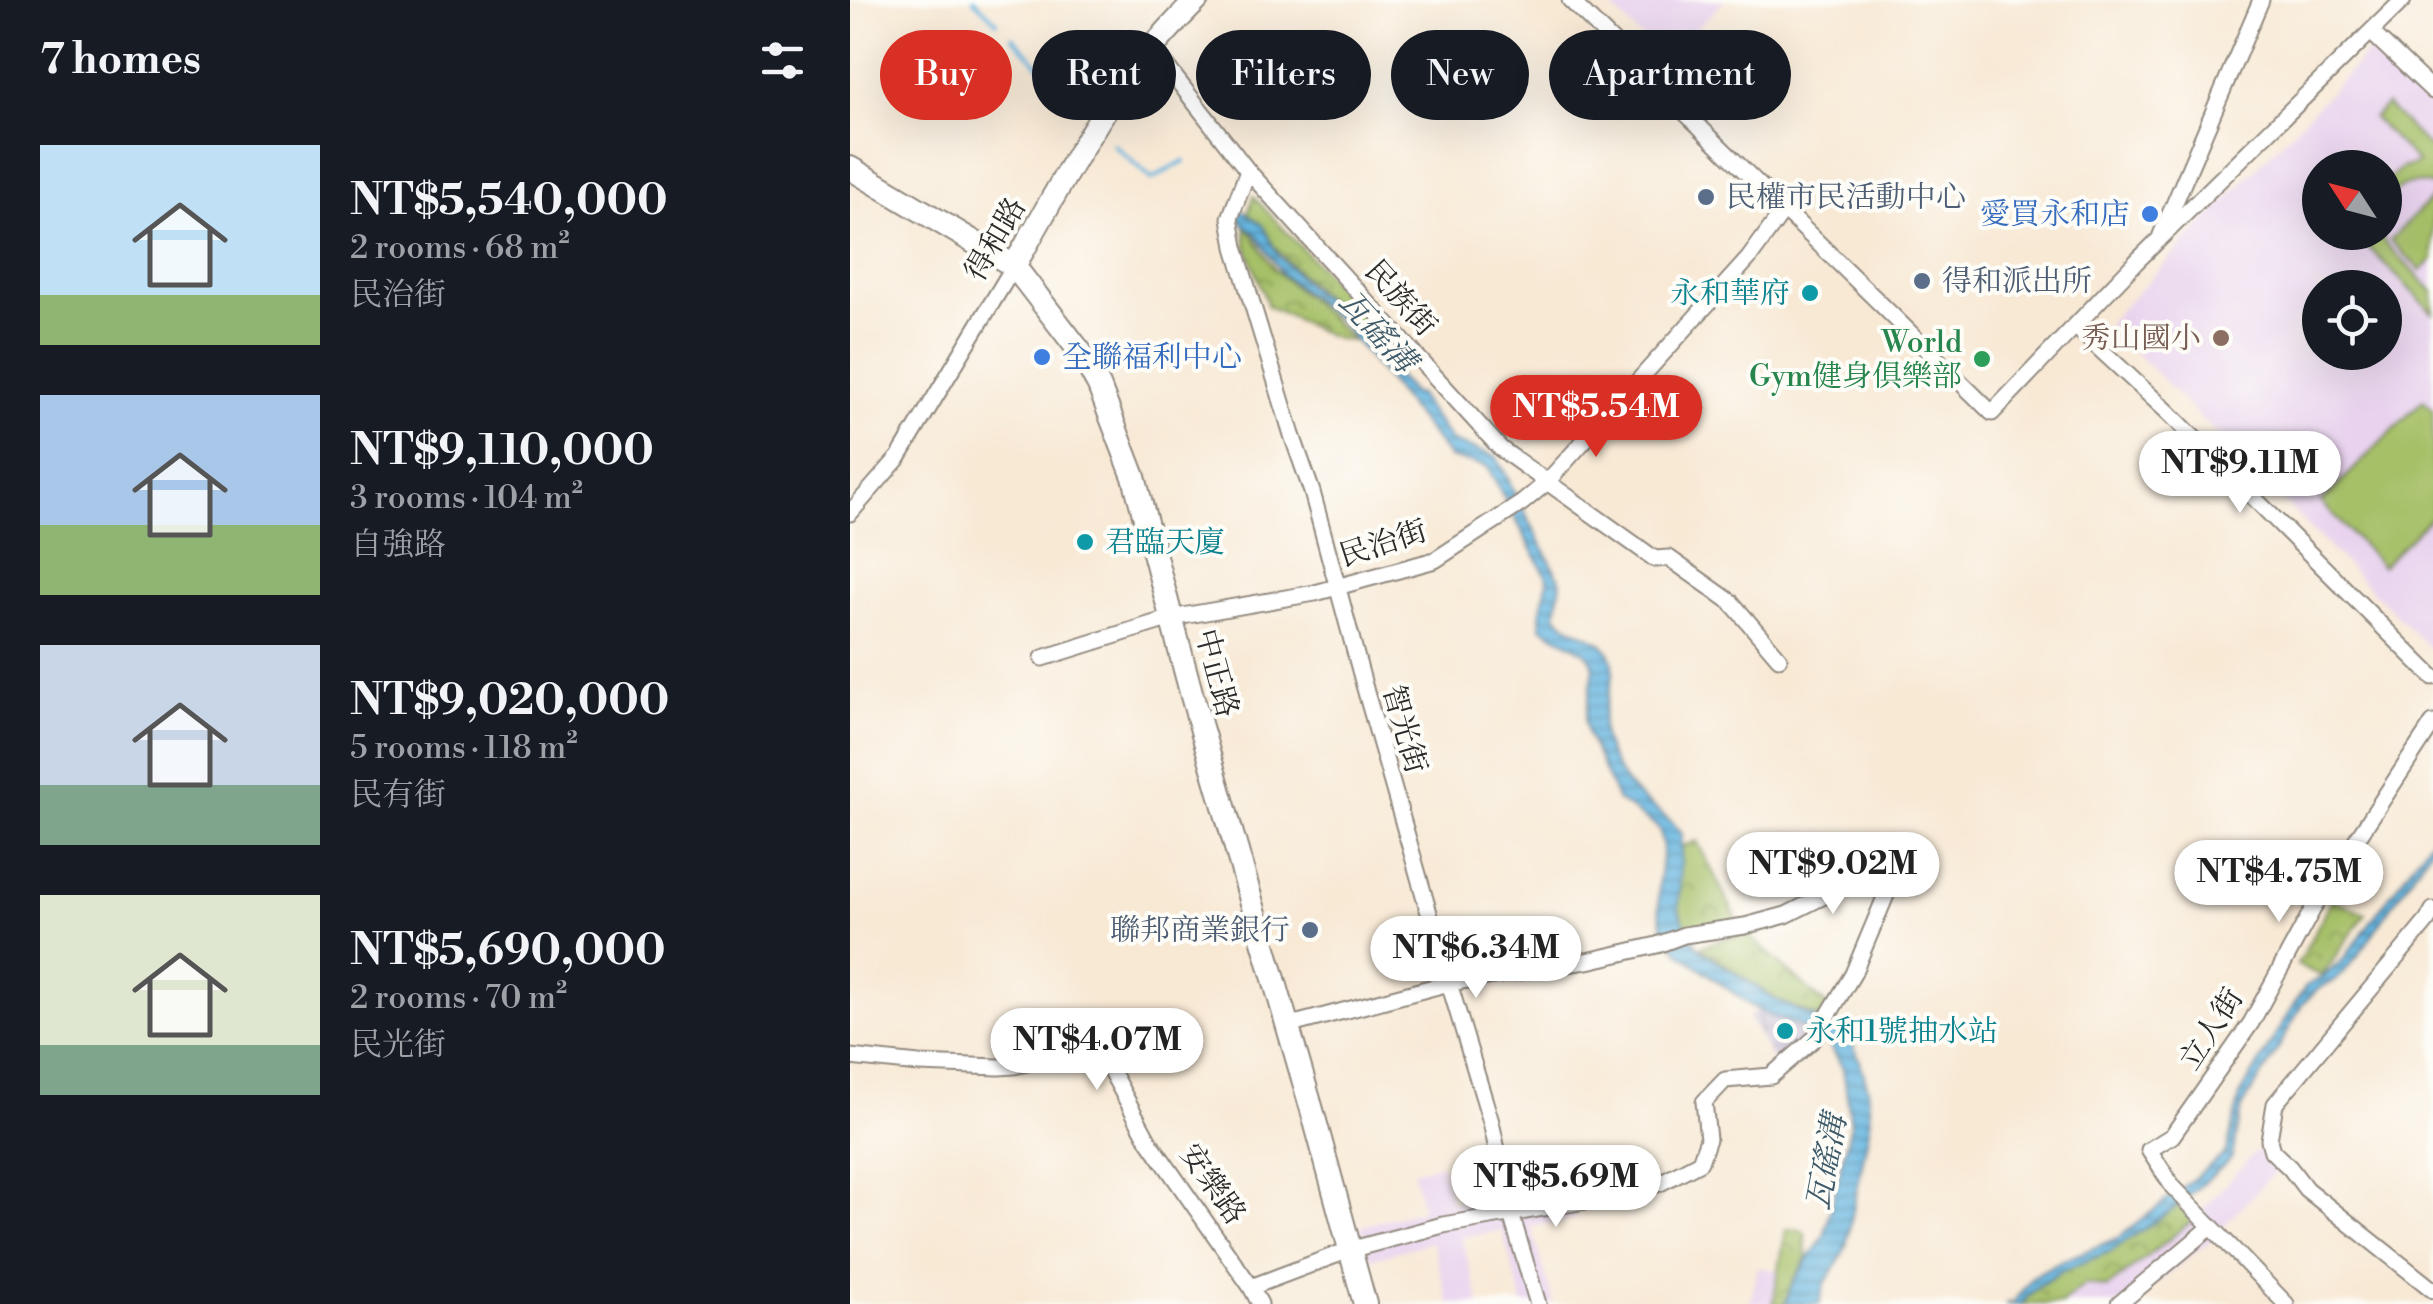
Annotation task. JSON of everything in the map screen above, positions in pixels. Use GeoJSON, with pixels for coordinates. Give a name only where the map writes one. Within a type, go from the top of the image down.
{"type":"FeatureCollection","features":[{"type":"Feature","properties":{"kind":"street","name":"得和路"},"geometry":{"type":"LineString","coordinates":[[1170,30],[1197,0]]}},
{"type":"Feature","properties":{"kind":"street"},"geometry":{"type":"LineString","coordinates":[[1570,0],[1992,413],[2135,263],[2403,0]]}},
{"type":"Feature","properties":{"kind":"street"},"geometry":{"type":"LineString","coordinates":[[2157,244],[2261,0]]}},
{"type":"Feature","properties":{"kind":"street"},"geometry":{"type":"LineString","coordinates":[[2371,32],[2433,91]]}},
{"type":"Feature","properties":{"kind":"street","name":"民族街"},"geometry":{"type":"LineString","coordinates":[[1176,79],[1248,171],[1501,449],[1655,559],[1669,558],[1731,602],[1778,658]]}},
{"type":"Feature","properties":{"kind":"street","name":"得和路"},"geometry":{"type":"LineString","coordinates":[[850,513],[900,458],[1099,120]]}},
{"type":"Feature","properties":{"kind":"street","name":"中正路"},"geometry":{"type":"LineString","coordinates":[[850,168],[1014,266],[1082,353],[1099,386],[1134,477],[1170,618],[1365,1304]]}},
{"type":"Feature","properties":{"kind":"street","name":"智光街"},"geometry":{"type":"LineString","coordinates":[[1248,171],[1230,218],[1235,247],[1312,492],[1448,983],[1491,1122],[1510,1214],[1538,1304]]}},
{"type":"Feature","properties":{"kind":"street","name":"民治街"},"geometry":{"type":"LineString","coordinates":[[1043,658],[1170,618],[1315,592],[1435,560],[1546,483],[1749,258],[1784,210]]}},
{"type":"Feature","properties":{"kind":"street"},"geometry":{"type":"LineString","coordinates":[[2075,326],[2169,413],[2433,677]]}},
{"type":"Feature","properties":{"kind":"street","name":"立人街"},"geometry":{"type":"LineString","coordinates":[[2210,1227],[2173,1188],[2149,1150],[2172,1136],[2251,1023],[2322,892],[2433,723]]}},
{"type":"Feature","properties":{"kind":"street"},"geometry":{"type":"LineString","coordinates":[[1252,1287],[1350,1250],[1443,1225],[1609,1197],[1660,1183],[1700,1162],[1708,1139],[1704,1102],[1725,1080],[1771,1076],[1814,1040],[1853,974],[1902,858],[1786,915],[1745,926],[1684,934],[1657,946],[1592,960],[1448,983],[1287,1026]]}},
{"type":"Feature","properties":{"kind":"street"},"geometry":{"type":"LineString","coordinates":[[2433,910],[2274,1104],[2269,1140],[2272,1151],[2306,1188],[2433,1290]]}},
{"type":"Feature","properties":{"kind":"street","name":"安樂路"},"geometry":{"type":"LineString","coordinates":[[850,1057],[1000,1067],[1088,1048],[1104,1058],[1148,1140],[1260,1304]]}},
{"type":"Feature","properties":{"kind":"street"},"geometry":{"type":"LineString","coordinates":[[2119,1304],[2210,1227],[2286,1304]]}},
{"type":"Feature","properties":{"kind":"shaded area"},"geometry":{"type":"Polygon","coordinates":[[[1604,0],[1725,0],[1695,30],[1634,30],[1604,0]]]}},
{"type":"Feature","properties":{"kind":"shaded area","name":"秀山國小"},"geometry":{"type":"Polygon","coordinates":[[[2370,50],[2433,110],[2433,652],[2107,324],[2370,50]]]}},
{"type":"Feature","properties":{"kind":"shaded area","name":"永和1號抽水站"},"geometry":{"type":"Polygon","coordinates":[[[1758,1010],[1814,1031],[1776,1066],[1749,1017],[1758,1010]]]}},
{"type":"Feature","properties":{"kind":"shaded area"},"geometry":{"type":"Polygon","coordinates":[[[1512,1146],[1524,1191],[1568,1184],[1575,1219],[1531,1226],[1554,1304],[1523,1304],[1502,1231],[1461,1237],[1480,1304],[1449,1304],[1432,1242],[1370,1259],[1361,1226],[1422,1210],[1413,1171],[1441,1164],[1451,1203],[1490,1193],[1480,1154],[1512,1146]]]}},
{"type":"Feature","properties":{"kind":"shaded area"},"geometry":{"type":"Polygon","coordinates":[[[2257,1150],[2278,1168],[2211,1240],[2131,1304],[2061,1304],[2085,1284],[2108,1287],[2192,1221],[2257,1150]]]}},
{"type":"Feature","properties":{"kind":"shaded area"},"geometry":{"type":"Polygon","coordinates":[[[1758,1267],[1780,1271],[1773,1304],[1750,1304],[1758,1267]]]}},
{"type":"Feature","properties":{"kind":"green space"},"geometry":{"type":"Polygon","coordinates":[[[2386,105],[2433,151],[2433,186],[2418,183],[2402,188],[2402,168],[2418,163],[2373,118],[2386,105]]]}},
{"type":"Feature","properties":{"kind":"green space"},"geometry":{"type":"Polygon","coordinates":[[[1253,196],[1370,321],[1360,331],[1247,218],[1253,196]]]}},
{"type":"Feature","properties":{"kind":"green space"},"geometry":{"type":"Polygon","coordinates":[[[2433,197],[2433,259],[2421,271],[2400,250],[2402,228],[2433,197]]]}},
{"type":"Feature","properties":{"kind":"green space"},"geometry":{"type":"Polygon","coordinates":[[[1245,222],[1274,269],[1352,341],[1334,338],[1268,306],[1246,245],[1245,222]]]}},
{"type":"Feature","properties":{"kind":"green space"},"geometry":{"type":"Polygon","coordinates":[[[2371,250],[2392,250],[2433,291],[2433,313],[2402,282],[2402,270],[2391,270],[2371,250]]]}},
{"type":"Feature","properties":{"kind":"green space"},"geometry":{"type":"Polygon","coordinates":[[[2423,400],[2433,410],[2433,515],[2382,566],[2321,502],[2423,400]]]}},
{"type":"Feature","properties":{"kind":"green space"},"geometry":{"type":"Polygon","coordinates":[[[1697,841],[1740,925],[1682,938],[1670,886],[1673,850],[1697,841]]]}},
{"type":"Feature","properties":{"kind":"green space"},"geometry":{"type":"Polygon","coordinates":[[[2332,900],[2366,913],[2322,976],[2297,965],[2332,900]]]}},
{"type":"Feature","properties":{"kind":"green space"},"geometry":{"type":"Polygon","coordinates":[[[1745,932],[1827,1006],[1820,1018],[1780,1002],[1700,947],[1745,932]]]}},
{"type":"Feature","properties":{"kind":"green space"},"geometry":{"type":"Polygon","coordinates":[[[2178,1205],[2192,1221],[2107,1288],[2085,1284],[2061,1304],[2021,1304],[2060,1272],[2111,1251],[2178,1205]]]}},
{"type":"Feature","properties":{"kind":"green space"},"geometry":{"type":"Polygon","coordinates":[[[1786,1229],[1805,1233],[1808,1257],[1785,1304],[1773,1304],[1786,1229]]]}},
{"type":"Feature","properties":{"kind":"water"},"geometry":{"type":"Polygon","coordinates":[[[1239,208],[1263,225],[1278,255],[1417,394],[1452,442],[1496,456],[1561,582],[1556,614],[1569,626],[1600,642],[1611,656],[1613,675],[1603,719],[1604,740],[1630,788],[1682,834],[1679,909],[1698,948],[1775,1000],[1849,1037],[1868,1088],[1870,1124],[1846,1246],[1825,1283],[1819,1304],[1785,1304],[1793,1282],[1824,1236],[1851,1124],[1843,1068],[1820,1034],[1751,1006],[1679,952],[1664,931],[1659,909],[1663,848],[1660,831],[1618,801],[1587,733],[1585,722],[1594,667],[1591,659],[1541,627],[1548,579],[1487,466],[1450,458],[1338,319],[1283,275],[1256,234],[1235,217],[1239,208]]]}},
{"type":"Feature","properties":{"kind":"water"},"geometry":{"type":"Polygon","coordinates":[[[2433,836],[2433,845],[2357,957],[2334,981],[2303,1003],[2242,1108],[2229,1161],[2171,1211],[2111,1251],[2060,1272],[2021,1304],[2005,1304],[2014,1302],[2032,1277],[2120,1237],[2226,1153],[2240,1096],[2294,1004],[2306,986],[2343,960],[2433,836]]]}},
{"type":"Feature","properties":{"kind":"waterway","name":"瓦磘溝"},"geometry":{"type":"LineString","coordinates":[[974,0],[997,22]]}},
{"type":"Feature","properties":{"kind":"waterway","name":"瓦磘溝"},"geometry":{"type":"LineString","coordinates":[[1012,37],[1032,58]]}},
{"type":"Feature","properties":{"kind":"waterway","name":"瓦磘溝"},"geometry":{"type":"LineString","coordinates":[[1113,144],[1152,179],[1184,161]]}},
{"type":"Feature","properties":{"kind":"place","name":"民權市民活動中心"},"geometry":{"type":"Point","coordinates":[1706,197]}},
{"type":"Feature","properties":{"kind":"place","name":"愛買永和店"},"geometry":{"type":"Point","coordinates":[2150,214]}},
{"type":"Feature","properties":{"kind":"place","name":"得和派出所"},"geometry":{"type":"Point","coordinates":[1922,281]}},
{"type":"Feature","properties":{"kind":"place","name":"永和華府"},"geometry":{"type":"Point","coordinates":[1810,293]}},
{"type":"Feature","properties":{"kind":"place","name":"秀山國小"},"geometry":{"type":"Point","coordinates":[2221,338]}},
{"type":"Feature","properties":{"kind":"place","name":"全聯福利中心"},"geometry":{"type":"Point","coordinates":[1042,357]}},
{"type":"Feature","properties":{"kind":"place","name":"World Gym健身俱樂部"},"geometry":{"type":"Point","coordinates":[1982,359]}},
{"type":"Feature","properties":{"kind":"place","name":"君臨天廈"},"geometry":{"type":"Point","coordinates":[1085,542]}},
{"type":"Feature","properties":{"kind":"place","name":"聯邦商業銀行"},"geometry":{"type":"Point","coordinates":[1310,930]}},
{"type":"Feature","properties":{"kind":"place","name":"永和1號抽水站"},"geometry":{"type":"Point","coordinates":[1785,1031]}}]}
